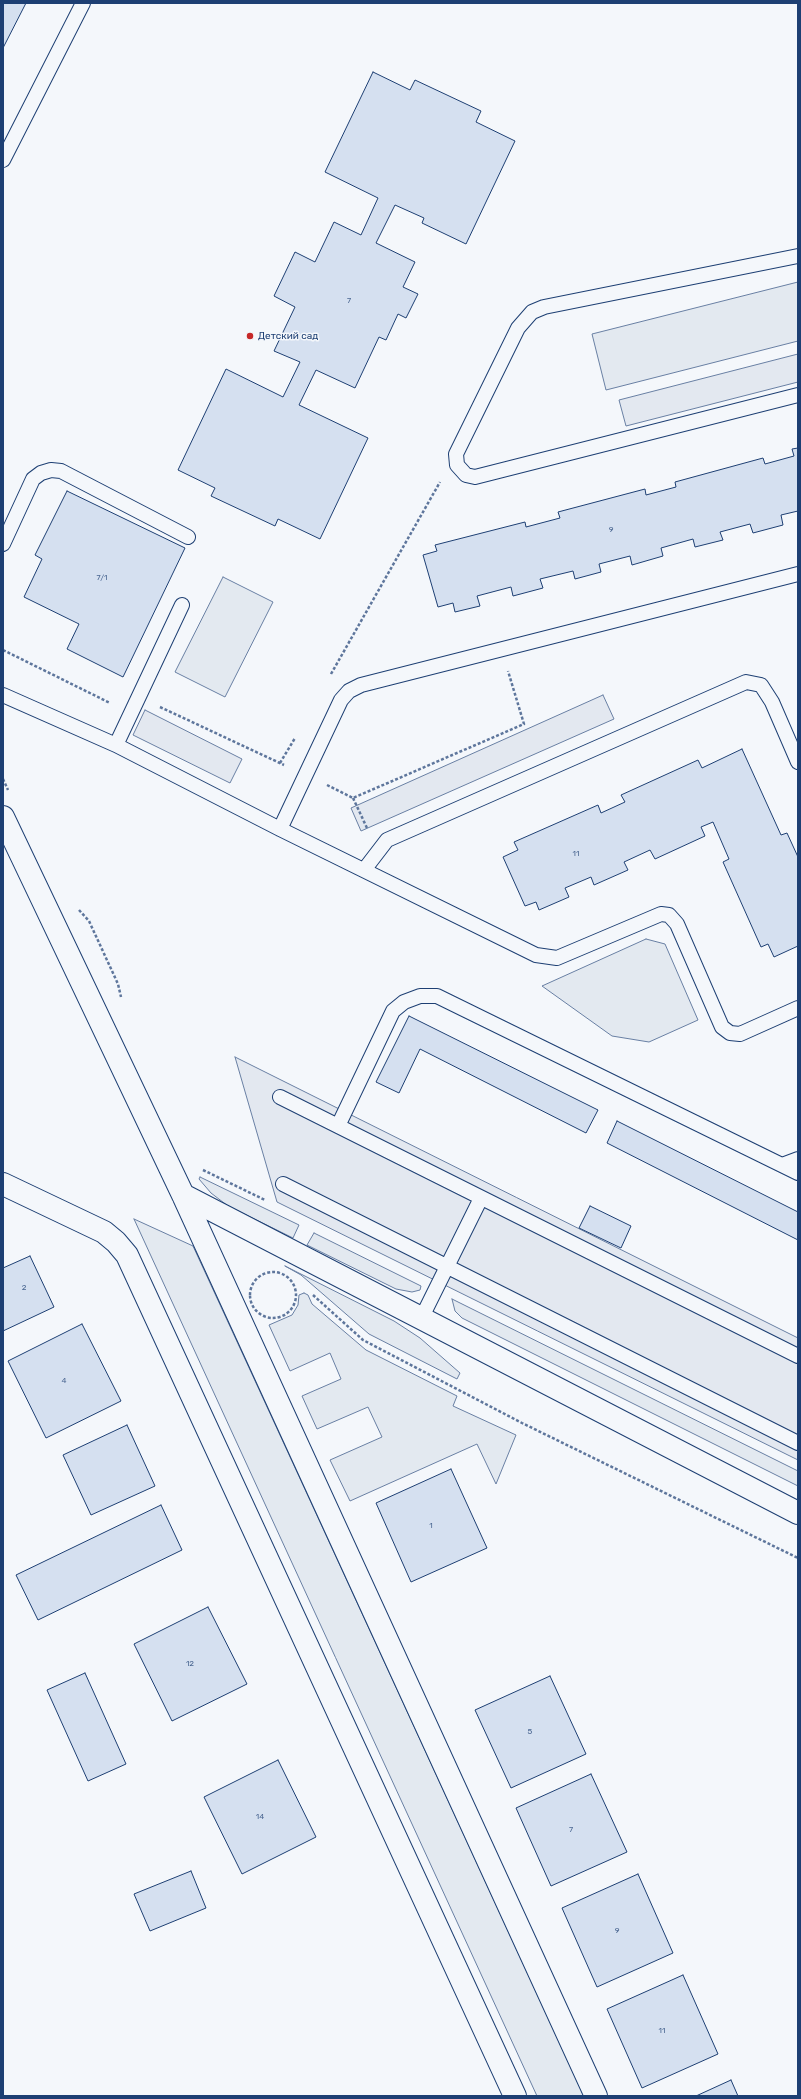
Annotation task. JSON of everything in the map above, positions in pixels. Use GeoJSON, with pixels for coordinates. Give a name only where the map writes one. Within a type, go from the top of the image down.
{"type":"FeatureCollection","features":[{"type":"Feature","properties":{"kind":"street"},"geometry":{"type":"LineString","coordinates":[[3,817],[183,1195],[596,2096]]}},
{"type":"Feature","properties":{"kind":"street"},"geometry":{"type":"LineString","coordinates":[[3,1184],[104,1232],[116,1242],[127,1255],[515,2096]]}},
{"type":"Feature","properties":{"kind":"street"},"geometry":{"type":"LineString","coordinates":[[183,1195],[798,1513]]}},
{"type":"Feature","properties":{"kind":"lane"},"geometry":{"type":"LineString","coordinates":[[3,160],[83,3]]}},
{"type":"Feature","properties":{"kind":"lane"},"geometry":{"type":"LineString","coordinates":[[798,256],[544,307],[532,312],[518,328],[456,454],[457,464],[466,475],[475,477],[798,395]]}},
{"type":"Feature","properties":{"kind":"lane"},"geometry":{"type":"LineString","coordinates":[[3,544],[33,479],[41,473],[51,470],[61,471],[188,537]]}},
{"type":"Feature","properties":{"kind":"lane"},"geometry":{"type":"LineString","coordinates":[[280,829],[341,700],[349,691],[361,685],[798,574]]}},
{"type":"Feature","properties":{"kind":"lane"},"geometry":{"type":"LineString","coordinates":[[116,745],[182,605]]}},
{"type":"Feature","properties":{"kind":"lane"},"geometry":{"type":"LineString","coordinates":[[364,870],[387,840],[746,682],[761,685],[772,702],[798,762]]}},
{"type":"Feature","properties":{"kind":"lane"},"geometry":{"type":"LineString","coordinates":[[3,695],[116,745],[280,829],[536,955],[557,958],[661,914],[669,915],[677,924],[722,1027],[730,1033],[740,1034],[798,1008]]}},
{"type":"Feature","properties":{"kind":"lane"},"geometry":{"type":"LineString","coordinates":[[338,1126],[393,1011],[404,1002],[420,996],[438,996],[798,1173]]}},
{"type":"Feature","properties":{"kind":"lane"},"geometry":{"type":"LineString","coordinates":[[280,1098],[798,1356]]}},
{"type":"Feature","properties":{"kind":"lane"},"geometry":{"type":"LineString","coordinates":[[782,1166],[798,1159]]}},
{"type":"Feature","properties":{"kind":"lane"},"geometry":{"type":"LineString","coordinates":[[283,1184],[798,1444]]}},
{"type":"Feature","properties":{"kind":"lane"},"geometry":{"type":"LineString","coordinates":[[421,1319],[481,1198]]}},
{"type":"Feature","properties":{"kind":"path"},"geometry":{"type":"LineString","coordinates":[[327,681],[456,454]]}},
{"type":"Feature","properties":{"kind":"path"},"geometry":{"type":"LineString","coordinates":[[353,798],[524,724],[501,649]]}},
{"type":"Feature","properties":{"kind":"path"},"geometry":{"type":"LineString","coordinates":[[3,650],[112,704],[120,688],[353,798],[378,852]]}},
{"type":"Feature","properties":{"kind":"path"},"geometry":{"type":"LineString","coordinates":[[280,763],[296,736]]}},
{"type":"Feature","properties":{"kind":"path"},"geometry":{"type":"LineString","coordinates":[[3,779],[10,794]]}},
{"type":"Feature","properties":{"kind":"path"},"geometry":{"type":"LineString","coordinates":[[79,909],[89,921],[118,984],[121,999]]}},
{"type":"Feature","properties":{"kind":"path"},"geometry":{"type":"LineString","coordinates":[[202,1169],[266,1201]]}},
{"type":"Feature","properties":{"kind":"path"},"geometry":{"type":"LineString","coordinates":[[293,1284],[296,1299],[289,1312],[276,1319],[268,1318],[254,1310],[250,1303],[250,1287],[254,1280],[260,1275],[268,1272],[275,1272],[289,1278],[293,1284],[300,1287]]}},
{"type":"Feature","properties":{"kind":"path"},"geometry":{"type":"LineString","coordinates":[[306,1291],[363,1340],[522,1422],[798,1558]]}},
{"type":"Feature","properties":{"kind":"shaded area"},"geometry":{"type":"Polygon","coordinates":[[[798,282],[798,341],[606,390],[592,334],[798,282]]]}},
{"type":"Feature","properties":{"kind":"shaded area"},"geometry":{"type":"Polygon","coordinates":[[[798,354],[798,382],[626,426],[619,400],[798,354]]]}},
{"type":"Feature","properties":{"kind":"shaded area"},"geometry":{"type":"Polygon","coordinates":[[[223,577],[273,602],[225,697],[175,672],[223,577]]]}},
{"type":"Feature","properties":{"kind":"shaded area"},"geometry":{"type":"Polygon","coordinates":[[[603,695],[614,719],[361,831],[351,808],[603,695]]]}},
{"type":"Feature","properties":{"kind":"shaded area"},"geometry":{"type":"Polygon","coordinates":[[[145,710],[242,759],[230,783],[133,735],[145,710]]]}},
{"type":"Feature","properties":{"kind":"shaded area"},"geometry":{"type":"Polygon","coordinates":[[[646,939],[665,944],[698,1020],[649,1042],[612,1036],[542,986],[646,939]]]}},
{"type":"Feature","properties":{"kind":"shaded area"},"geometry":{"type":"Polygon","coordinates":[[[235,1057],[798,1338],[798,1460],[277,1202],[235,1057]]]}},
{"type":"Feature","properties":{"kind":"shaded area"},"geometry":{"type":"Polygon","coordinates":[[[200,1177],[299,1225],[293,1238],[228,1206],[211,1193],[199,1179],[200,1177]]]}},
{"type":"Feature","properties":{"kind":"shaded area"},"geometry":{"type":"Polygon","coordinates":[[[134,1219],[193,1246],[584,2096],[537,2096],[134,1219]]]}},
{"type":"Feature","properties":{"kind":"shaded area"},"geometry":{"type":"Polygon","coordinates":[[[314,1233],[421,1286],[420,1290],[412,1292],[396,1289],[307,1245],[314,1233]]]}},
{"type":"Feature","properties":{"kind":"shaded area"},"geometry":{"type":"Polygon","coordinates":[[[285,1266],[394,1321],[420,1338],[460,1373],[457,1379],[369,1334],[301,1275],[285,1266]]]}},
{"type":"Feature","properties":{"kind":"shaded area"},"geometry":{"type":"Polygon","coordinates":[[[304,1293],[308,1295],[312,1304],[366,1350],[457,1396],[453,1406],[516,1435],[496,1484],[477,1444],[350,1501],[330,1460],[382,1437],[368,1407],[317,1429],[302,1396],[341,1379],[330,1353],[290,1371],[269,1325],[292,1315],[298,1305],[299,1295],[304,1293]]]}},
{"type":"Feature","properties":{"kind":"shaded area"},"geometry":{"type":"Polygon","coordinates":[[[452,1299],[798,1471],[798,1486],[462,1318],[455,1311],[452,1299]]]}},
{"type":"Feature","properties":{"kind":"building"},"geometry":{"type":"Polygon","coordinates":[[[3,3],[26,3],[3,48],[3,3]]]}},
{"type":"Feature","properties":{"kind":"building"},"geometry":{"type":"Polygon","coordinates":[[[373,72],[410,90],[415,80],[481,111],[476,122],[515,141],[466,244],[422,223],[424,218],[395,205],[376,243],[415,262],[403,287],[418,294],[406,318],[398,314],[386,340],[379,337],[355,388],[316,370],[299,405],[368,438],[320,539],[278,519],[275,526],[211,496],[215,488],[178,470],[226,369],[283,397],[300,362],[274,351],[295,307],[274,296],[295,252],[315,262],[334,222],[361,235],[378,198],[325,172],[373,72]]]}},
{"type":"Feature","properties":{"kind":"building"},"geometry":{"type":"Polygon","coordinates":[[[798,448],[798,511],[781,515],[783,525],[753,533],[750,524],[720,532],[723,540],[695,547],[693,539],[661,548],[663,556],[632,565],[630,556],[599,564],[601,572],[575,579],[573,571],[540,579],[543,588],[513,596],[511,587],[477,596],[480,606],[455,612],[453,603],[438,607],[423,555],[437,551],[435,545],[525,522],[526,527],[560,518],[558,512],[645,489],[646,495],[676,487],[675,482],[763,458],[765,464],[794,456],[792,449],[798,448]]]}},
{"type":"Feature","properties":{"kind":"building"},"geometry":{"type":"Polygon","coordinates":[[[67,491],[185,548],[123,677],[67,649],[79,624],[24,597],[42,559],[35,555],[67,491]]]}},
{"type":"Feature","properties":{"kind":"building"},"geometry":{"type":"Polygon","coordinates":[[[742,749],[781,835],[787,833],[798,857],[798,946],[774,957],[768,944],[761,947],[723,862],[729,859],[713,822],[701,827],[705,836],[655,859],[650,850],[624,862],[628,870],[594,885],[591,877],[565,888],[569,897],[539,910],[536,902],[525,906],[503,857],[518,850],[514,842],[598,805],[601,813],[625,802],[621,795],[698,760],[702,768],[742,749]]]}},
{"type":"Feature","properties":{"kind":"building"},"geometry":{"type":"Polygon","coordinates":[[[409,1016],[598,1110],[586,1133],[420,1049],[399,1093],[376,1082],[409,1016]]]}},
{"type":"Feature","properties":{"kind":"building"},"geometry":{"type":"Polygon","coordinates":[[[617,1121],[798,1212],[798,1240],[607,1143],[617,1121]]]}},
{"type":"Feature","properties":{"kind":"building"},"geometry":{"type":"Polygon","coordinates":[[[590,1206],[631,1226],[621,1248],[579,1228],[590,1206]]]}},
{"type":"Feature","properties":{"kind":"building"},"geometry":{"type":"Polygon","coordinates":[[[30,1256],[54,1307],[3,1331],[3,1268],[30,1256]]]}},
{"type":"Feature","properties":{"kind":"building"},"geometry":{"type":"Polygon","coordinates":[[[82,1324],[121,1401],[46,1438],[8,1361],[82,1324]]]}},
{"type":"Feature","properties":{"kind":"building"},"geometry":{"type":"Polygon","coordinates":[[[127,1425],[155,1486],[91,1515],[63,1455],[127,1425]]]}},
{"type":"Feature","properties":{"kind":"building"},"geometry":{"type":"Polygon","coordinates":[[[451,1469],[487,1548],[411,1582],[376,1503],[451,1469]]]}},
{"type":"Feature","properties":{"kind":"building"},"geometry":{"type":"Polygon","coordinates":[[[161,1505],[182,1550],[38,1620],[16,1575],[161,1505]]]}},
{"type":"Feature","properties":{"kind":"building"},"geometry":{"type":"Polygon","coordinates":[[[208,1607],[247,1684],[172,1721],[134,1644],[208,1607]]]}},
{"type":"Feature","properties":{"kind":"building"},"geometry":{"type":"Polygon","coordinates":[[[85,1673],[126,1764],[88,1781],[47,1690],[85,1673]]]}},
{"type":"Feature","properties":{"kind":"building"},"geometry":{"type":"Polygon","coordinates":[[[550,1676],[586,1754],[511,1788],[475,1710],[550,1676]]]}},
{"type":"Feature","properties":{"kind":"building"},"geometry":{"type":"Polygon","coordinates":[[[278,1760],[316,1837],[242,1874],[204,1797],[278,1760]]]}},
{"type":"Feature","properties":{"kind":"building"},"geometry":{"type":"Polygon","coordinates":[[[591,1774],[627,1852],[551,1886],[516,1808],[591,1774]]]}},
{"type":"Feature","properties":{"kind":"building"},"geometry":{"type":"Polygon","coordinates":[[[191,1871],[206,1908],[150,1931],[134,1894],[191,1871]]]}},
{"type":"Feature","properties":{"kind":"building"},"geometry":{"type":"Polygon","coordinates":[[[638,1874],[673,1953],[597,1987],[562,1908],[638,1874]]]}},
{"type":"Feature","properties":{"kind":"building"},"geometry":{"type":"Polygon","coordinates":[[[683,1975],[718,2054],[642,2088],[607,2009],[683,1975]]]}},
{"type":"Feature","properties":{"kind":"building"},"geometry":{"type":"Polygon","coordinates":[[[731,2080],[738,2096],[696,2096],[731,2080]]]}},
{"type":"Feature","properties":{"kind":"place","name":"Детский сад"},"geometry":{"type":"Point","coordinates":[250,336]}}]}
